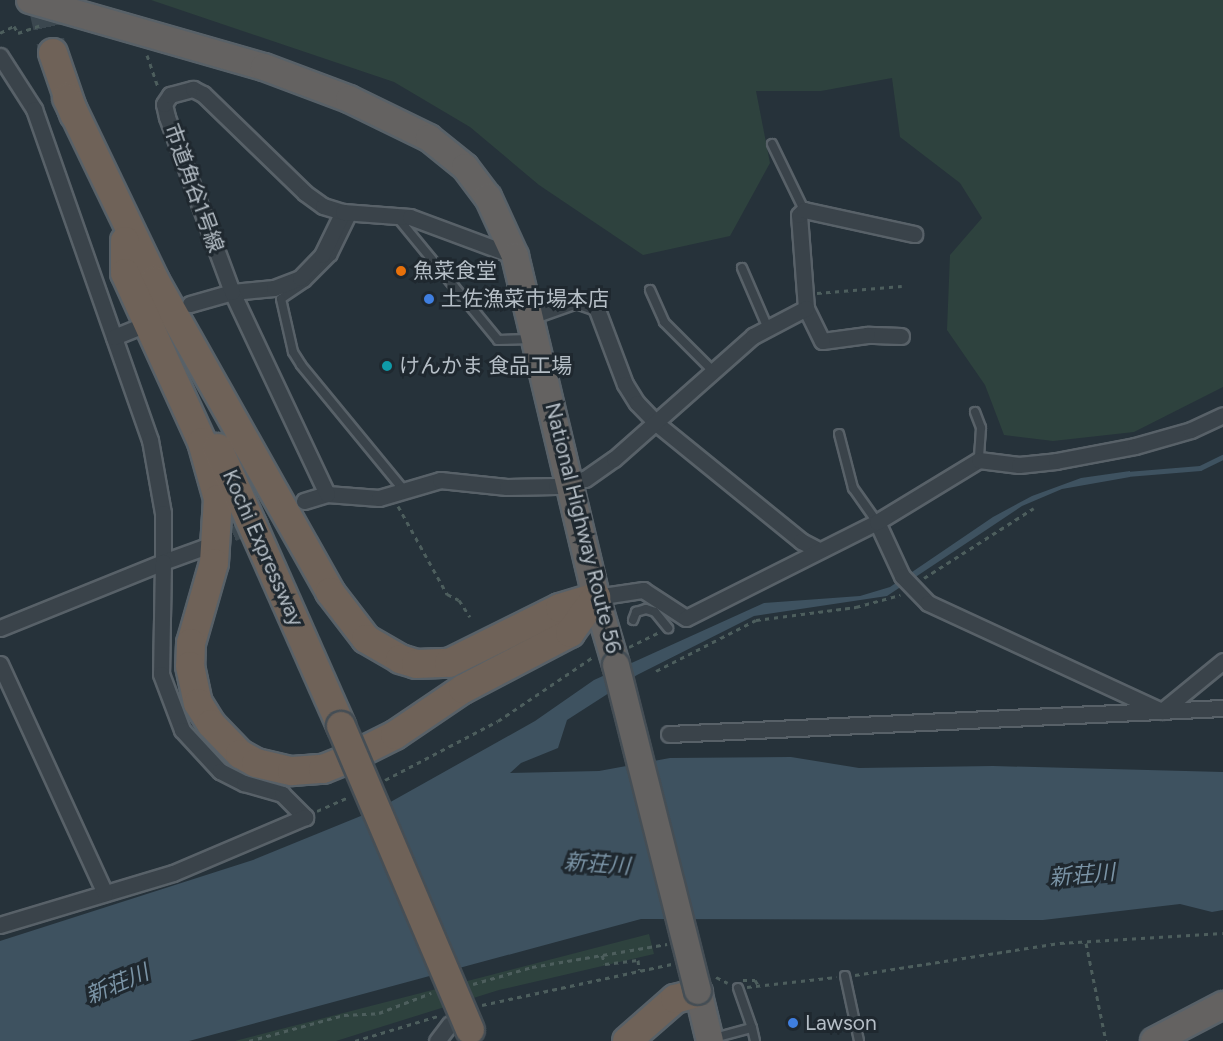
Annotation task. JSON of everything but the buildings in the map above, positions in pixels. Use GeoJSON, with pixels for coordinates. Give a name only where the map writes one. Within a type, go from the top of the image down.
{"type":"FeatureCollection","features":[{"type":"Feature","properties":{"kind":"highway","name":"National Highway Route 56"},"geometry":{"type":"LineString","coordinates":[[37,10],[264,68],[391,117],[447,151],[465,167],[488,197],[515,256],[534,327],[596,597],[605,661],[710,1040]]}},
{"type":"Feature","properties":{"kind":"highway","name":"Kochi Expressway"},"geometry":{"type":"LineString","coordinates":[[53,53],[67,98],[125,241],[341,726],[463,1023]]}},
{"type":"Feature","properties":{"kind":"highway"},"geometry":{"type":"LineString","coordinates":[[67,98],[155,281],[340,610],[366,639],[400,660],[416,664],[449,663],[560,608],[596,597]]}},
{"type":"Feature","properties":{"kind":"highway"},"geometry":{"type":"LineString","coordinates":[[125,241],[125,273],[202,442],[218,499],[214,563],[191,644],[190,666],[198,703],[210,724],[240,754],[256,763],[292,771],[323,769],[345,760],[395,735],[463,689],[570,633],[596,597]]}},
{"type":"Feature","properties":{"kind":"highway"},"geometry":{"type":"LineString","coordinates":[[627,1041],[675,999],[698,992]]}},
{"type":"Feature","properties":{"kind":"highway"},"geometry":{"type":"LineString","coordinates":[[1154,1041],[1223,1005]]}},
{"type":"Feature","properties":{"kind":"street"},"geometry":{"type":"LineString","coordinates":[[0,56],[33,109],[150,440],[163,513],[161,674],[182,730],[220,771],[244,783],[282,794],[305,817],[237,848],[105,893],[0,925]]}},
{"type":"Feature","properties":{"kind":"street","name":"市道角谷1号線"},"geometry":{"type":"LineString","coordinates":[[327,494],[232,292],[164,104],[170,95],[183,90],[203,94],[304,193],[348,213],[396,216],[463,234],[515,256]]}},
{"type":"Feature","properties":{"kind":"street"},"geometry":{"type":"LineString","coordinates":[[901,336],[867,334],[822,340],[806,301],[799,215],[804,210],[914,234]]}},
{"type":"Feature","properties":{"kind":"street"},"geometry":{"type":"LineString","coordinates":[[190,304],[232,292],[274,288],[300,278],[322,255],[348,213]]}},
{"type":"Feature","properties":{"kind":"street"},"geometry":{"type":"LineString","coordinates":[[534,327],[576,300],[596,307],[625,384],[656,423],[801,541],[819,550]]}},
{"type":"Feature","properties":{"kind":"street"},"geometry":{"type":"LineString","coordinates":[[304,501],[327,494],[379,498],[440,480],[507,487],[571,484],[615,459],[712,369],[767,326],[806,301]]}},
{"type":"Feature","properties":{"kind":"street"},"geometry":{"type":"LineString","coordinates":[[114,336],[136,328]]}},
{"type":"Feature","properties":{"kind":"street"},"geometry":{"type":"LineString","coordinates":[[596,597],[643,590],[686,618],[877,522],[980,460],[1019,465],[1056,461],[1135,446],[1191,430],[1223,415]]}},
{"type":"Feature","properties":{"kind":"street"},"geometry":{"type":"LineString","coordinates":[[877,522],[911,589],[928,603],[971,625],[1162,711]]}},
{"type":"Feature","properties":{"kind":"street"},"geometry":{"type":"LineString","coordinates":[[0,628],[207,546]]}},
{"type":"Feature","properties":{"kind":"street"},"geometry":{"type":"LineString","coordinates":[[1162,711],[1223,661]]}},
{"type":"Feature","properties":{"kind":"street"},"geometry":{"type":"LineString","coordinates":[[0,664],[105,893]]}},
{"type":"Feature","properties":{"kind":"street"},"geometry":{"type":"LineString","coordinates":[[669,734],[1223,708]]}},
{"type":"Feature","properties":{"kind":"street"},"geometry":{"type":"LineString","coordinates":[[437,1041],[463,1023]]}},
{"type":"Feature","properties":{"kind":"lane"},"geometry":{"type":"LineString","coordinates":[[772,144],[804,210]]}},
{"type":"Feature","properties":{"kind":"lane"},"geometry":{"type":"LineString","coordinates":[[348,213],[332,256],[306,282],[281,298],[293,352],[397,491]]}},
{"type":"Feature","properties":{"kind":"lane"},"geometry":{"type":"LineString","coordinates":[[396,216],[498,340],[534,327]]}},
{"type":"Feature","properties":{"kind":"lane"},"geometry":{"type":"LineString","coordinates":[[742,268],[767,326]]}},
{"type":"Feature","properties":{"kind":"lane"},"geometry":{"type":"LineString","coordinates":[[650,290],[664,322],[712,369]]}},
{"type":"Feature","properties":{"kind":"lane"},"geometry":{"type":"LineString","coordinates":[[975,412],[981,428],[980,460]]}},
{"type":"Feature","properties":{"kind":"lane"},"geometry":{"type":"LineString","coordinates":[[839,434],[853,488],[877,522]]}},
{"type":"Feature","properties":{"kind":"lane"},"geometry":{"type":"LineString","coordinates":[[633,620],[636,612],[646,609],[655,612],[668,628]]}},
{"type":"Feature","properties":{"kind":"lane"},"geometry":{"type":"LineString","coordinates":[[845,976],[859,1041]]}},
{"type":"Feature","properties":{"kind":"lane"},"geometry":{"type":"LineString","coordinates":[[738,988],[755,1041]]}},
{"type":"Feature","properties":{"kind":"lane"},"geometry":{"type":"LineString","coordinates":[[710,1040],[752,1028]]}},
{"type":"Feature","properties":{"kind":"path"},"geometry":{"type":"LineString","coordinates":[[0,33],[14,26],[18,33],[37,10]]}},
{"type":"Feature","properties":{"kind":"path"},"geometry":{"type":"LineString","coordinates":[[147,55],[164,104]]}},
{"type":"Feature","properties":{"kind":"path"},"geometry":{"type":"LineString","coordinates":[[806,301],[902,286]]}},
{"type":"Feature","properties":{"kind":"path"},"geometry":{"type":"LineString","coordinates":[[397,491],[447,594],[459,600],[470,617]]}},
{"type":"Feature","properties":{"kind":"path"},"geometry":{"type":"LineString","coordinates":[[656,671],[756,620],[856,608],[886,601],[911,589],[996,529],[1034,508]]}},
{"type":"Feature","properties":{"kind":"path"},"geometry":{"type":"LineString","coordinates":[[380,783],[605,661]]}},
{"type":"Feature","properties":{"kind":"path"},"geometry":{"type":"LineString","coordinates":[[305,817],[359,792]]}},
{"type":"Feature","properties":{"kind":"path"},"geometry":{"type":"LineString","coordinates":[[738,988],[845,976],[1060,943],[1223,933]]}},
{"type":"Feature","properties":{"kind":"path"},"geometry":{"type":"LineString","coordinates":[[1086,943],[1106,1041]]}},
{"type":"Feature","properties":{"kind":"path"},"geometry":{"type":"LineString","coordinates":[[602,955],[605,964],[638,960],[639,970]]}},
{"type":"Feature","properties":{"kind":"path"},"geometry":{"type":"LineString","coordinates":[[355,1041],[463,1023],[639,970],[677,963]]}},
{"type":"Feature","properties":{"kind":"green space"},"geometry":{"type":"Polygon","coordinates":[[[151,0],[1223,0],[1223,387],[1134,432],[1053,441],[1004,435],[985,385],[947,330],[950,255],[982,218],[960,183],[900,137],[892,78],[821,91],[756,91],[770,163],[730,236],[643,255],[539,185],[470,127],[394,82],[151,0]]]}},
{"type":"Feature","properties":{"kind":"green space"},"geometry":{"type":"Polygon","coordinates":[[[649,934],[654,954],[499,990],[336,1041],[235,1041],[649,934]]]}},
{"type":"Feature","properties":{"kind":"water","name":"新荘川"},"geometry":{"type":"Polygon","coordinates":[[[1130,471],[1130,477],[1062,489],[1022,506],[887,596],[754,616],[637,675],[567,720],[558,748],[521,763],[510,773],[599,771],[670,758],[791,757],[859,768],[993,766],[1223,772],[1223,910],[1212,912],[1180,904],[1043,920],[641,919],[189,1041],[0,1041],[0,941],[253,860],[378,809],[535,721],[594,680],[764,603],[860,596],[890,587],[993,517],[1032,496],[1081,478],[1130,471]]]}},
{"type":"Feature","properties":{"kind":"waterway"},"geometry":{"type":"LineString","coordinates":[[1127,474],[1200,468],[1223,457]]}},
{"type":"Feature","properties":{"kind":"tunnel"},"geometry":{"type":"LineString","coordinates":[[41,0],[53,53]]}},
{"type":"Feature","properties":{"kind":"tunnel"},"geometry":{"type":"LineString","coordinates":[[212,543],[288,509]]}},
{"type":"Feature","properties":{"kind":"place","name":"魚菜食堂"},"geometry":{"type":"Point","coordinates":[401,271]}},
{"type":"Feature","properties":{"kind":"place","name":"土佐漁菜市場本店"},"geometry":{"type":"Point","coordinates":[429,299]}},
{"type":"Feature","properties":{"kind":"place","name":"けんかま 食品工場"},"geometry":{"type":"Point","coordinates":[387,366]}},
{"type":"Feature","properties":{"kind":"place","name":"Lawson"},"geometry":{"type":"Point","coordinates":[793,1023]}}]}
